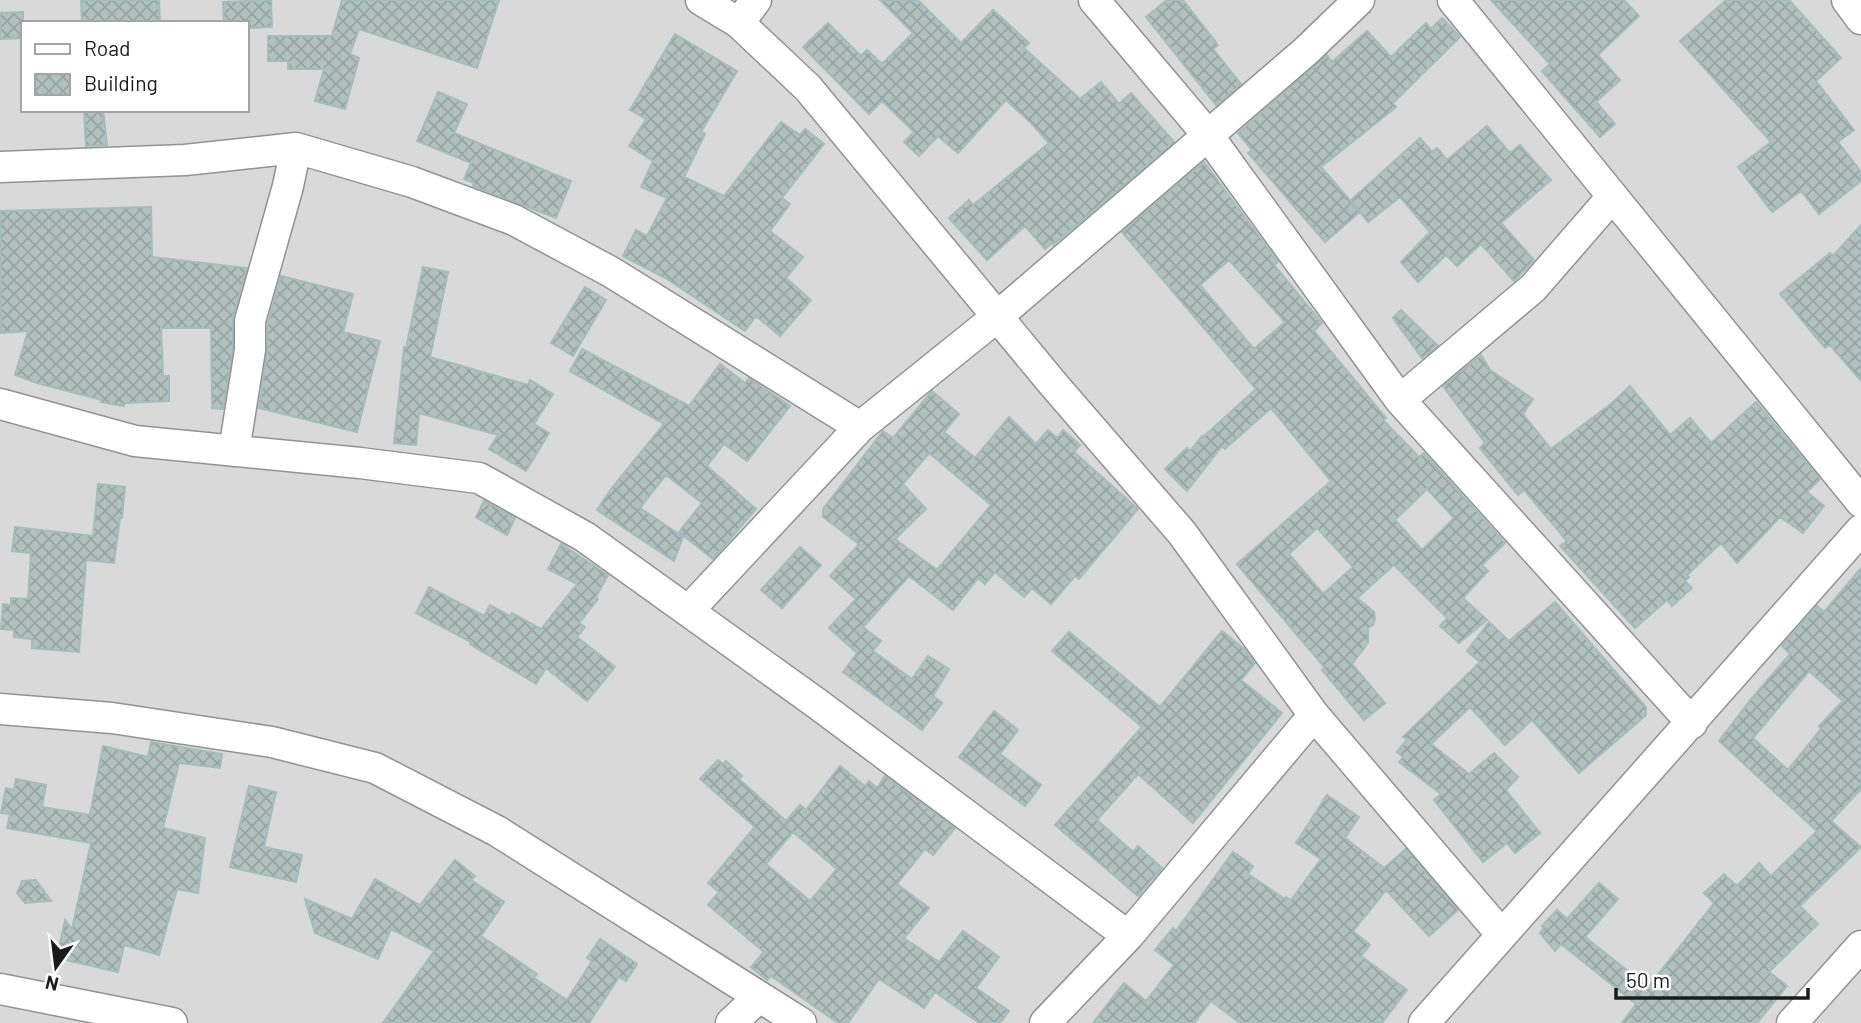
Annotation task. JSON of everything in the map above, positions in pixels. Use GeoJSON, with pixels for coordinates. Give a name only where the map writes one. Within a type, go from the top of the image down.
{"type":"FeatureCollection","features":[{"type":"Feature","properties":{"kind":"street"},"geometry":{"type":"LineString","coordinates":[[701,0],[747,11],[807,88],[1181,533],[1314,715],[1502,936]]}},
{"type":"Feature","properties":{"kind":"street"},"geometry":{"type":"LineString","coordinates":[[1094,0],[1207,134],[1400,400],[1692,723]]}},
{"type":"Feature","properties":{"kind":"street"},"geometry":{"type":"LineString","coordinates":[[688,611],[860,426],[998,316],[1306,51],[1359,0]]}},
{"type":"Feature","properties":{"kind":"street"},"geometry":{"type":"LineString","coordinates":[[1453,0],[1861,502]]}},
{"type":"Feature","properties":{"kind":"street"},"geometry":{"type":"LineString","coordinates":[[1847,0],[1861,19]]}},
{"type":"Feature","properties":{"kind":"street"},"geometry":{"type":"LineString","coordinates":[[0,167],[185,160],[296,148],[412,182],[513,220],[611,272],[860,426]]}},
{"type":"Feature","properties":{"kind":"street"},"geometry":{"type":"LineString","coordinates":[[234,451],[250,350],[250,321],[288,187],[296,148]]}},
{"type":"Feature","properties":{"kind":"street"},"geometry":{"type":"LineString","coordinates":[[1400,400],[1533,288],[1612,197]]}},
{"type":"Feature","properties":{"kind":"street"},"geometry":{"type":"LineString","coordinates":[[0,404],[135,441],[360,463],[479,478],[585,537],[819,705],[1128,936]]}},
{"type":"Feature","properties":{"kind":"street"},"geometry":{"type":"LineString","coordinates":[[1424,1023],[1861,530]]}},
{"type":"Feature","properties":{"kind":"street"},"geometry":{"type":"LineString","coordinates":[[0,709],[112,718],[272,742],[375,768],[497,831],[801,1023]]}},
{"type":"Feature","properties":{"kind":"street"},"geometry":{"type":"LineString","coordinates":[[1045,1023],[1128,936],[1314,715]]}},
{"type":"Feature","properties":{"kind":"street"},"geometry":{"type":"LineString","coordinates":[[1792,1023],[1861,946]]}},
{"type":"Feature","properties":{"kind":"street"},"geometry":{"type":"LineString","coordinates":[[0,989],[172,1023]]}},
{"type":"Feature","properties":{"kind":"street"},"geometry":{"type":"LineString","coordinates":[[731,1023],[759,997]]}},
{"type":"Feature","properties":{"kind":"shaded area"},"geometry":{"type":"Polygon","coordinates":[[[0,0],[1861,0],[1861,1023],[0,1023],[0,0]]]}},
{"type":"Feature","properties":{"kind":"building"},"geometry":{"type":"Polygon","coordinates":[[[81,0],[159,0],[160,21],[82,21],[81,0]]]}},
{"type":"Feature","properties":{"kind":"building"},"geometry":{"type":"Polygon","coordinates":[[[271,0],[272,27],[248,28],[248,21],[224,21],[223,2],[271,0]]]}},
{"type":"Feature","properties":{"kind":"building"},"geometry":{"type":"Polygon","coordinates":[[[342,0],[499,0],[477,68],[359,29],[350,54],[359,58],[345,109],[315,101],[324,69],[288,69],[288,61],[268,61],[268,36],[332,36],[342,0]]]}},
{"type":"Feature","properties":{"kind":"building"},"geometry":{"type":"Polygon","coordinates":[[[880,0],[918,0],[961,43],[993,10],[1029,43],[1024,48],[1080,99],[1101,82],[1119,104],[1131,93],[1174,142],[1053,245],[1052,243],[1045,249],[1025,226],[987,260],[949,218],[969,200],[973,205],[1049,143],[1006,100],[958,153],[938,136],[919,156],[904,142],[914,132],[882,101],[869,114],[803,47],[828,23],[861,56],[867,50],[882,64],[913,33],[880,0]]]}},
{"type":"Feature","properties":{"kind":"building"},"geometry":{"type":"Polygon","coordinates":[[[1167,0],[1183,0],[1218,45],[1213,49],[1241,84],[1216,105],[1146,17],[1167,0]]]}},
{"type":"Feature","properties":{"kind":"building"},"geometry":{"type":"Polygon","coordinates":[[[1491,0],[1624,0],[1639,16],[1598,55],[1620,80],[1596,102],[1615,124],[1600,137],[1542,71],[1550,64],[1491,0]]]}},
{"type":"Feature","properties":{"kind":"building"},"geometry":{"type":"Polygon","coordinates":[[[1726,0],[1789,0],[1841,58],[1816,81],[1854,130],[1838,142],[1861,172],[1861,181],[1819,214],[1801,191],[1772,212],[1738,167],[1771,142],[1680,41],[1726,0]]]}},
{"type":"Feature","properties":{"kind":"building"},"geometry":{"type":"Polygon","coordinates":[[[23,12],[21,38],[0,39],[0,13],[23,12]]]}},
{"type":"Feature","properties":{"kind":"building"},"geometry":{"type":"Polygon","coordinates":[[[1442,18],[1460,37],[1393,103],[1396,107],[1321,167],[1360,212],[1325,242],[1248,153],[1252,150],[1238,133],[1327,55],[1332,62],[1367,31],[1391,57],[1426,23],[1431,29],[1442,18]]]}},
{"type":"Feature","properties":{"kind":"building"},"geometry":{"type":"Polygon","coordinates":[[[675,34],[737,71],[701,132],[705,134],[684,177],[724,196],[781,122],[800,135],[805,129],[824,144],[782,198],[790,204],[770,231],[803,257],[786,278],[811,300],[780,336],[756,316],[745,331],[667,279],[623,256],[636,230],[647,236],[667,198],[641,187],[653,161],[629,146],[646,119],[630,110],[675,34]]]}},
{"type":"Feature","properties":{"kind":"building"},"geometry":{"type":"Polygon","coordinates":[[[438,92],[467,104],[454,133],[571,181],[556,218],[473,186],[474,183],[464,179],[471,163],[417,141],[438,92]]]}},
{"type":"Feature","properties":{"kind":"building"},"geometry":{"type":"Polygon","coordinates":[[[84,112],[103,112],[107,145],[86,146],[84,112]]]}},
{"type":"Feature","properties":{"kind":"building"},"geometry":{"type":"Polygon","coordinates":[[[1487,126],[1510,153],[1520,145],[1551,180],[1501,223],[1534,260],[1514,281],[1481,244],[1457,266],[1446,255],[1418,282],[1401,262],[1430,232],[1400,197],[1368,222],[1351,200],[1420,138],[1432,152],[1437,148],[1447,160],[1487,126]]]}},
{"type":"Feature","properties":{"kind":"building"},"geometry":{"type":"Polygon","coordinates":[[[1204,162],[1278,262],[1274,265],[1322,323],[1314,331],[1386,418],[1383,420],[1419,457],[1424,453],[1505,543],[1482,565],[1488,571],[1463,598],[1487,620],[1459,643],[1440,626],[1447,618],[1394,565],[1357,598],[1374,612],[1375,619],[1373,625],[1368,628],[1368,643],[1352,664],[1385,703],[1364,720],[1322,670],[1325,668],[1237,564],[1331,481],[1271,408],[1225,449],[1222,446],[1187,491],[1165,469],[1187,448],[1190,451],[1202,436],[1256,389],[1122,232],[1204,162]],[[1229,260],[1200,285],[1254,349],[1285,322],[1229,260]],[[1427,489],[1395,520],[1422,550],[1454,518],[1427,489]],[[1317,528],[1289,554],[1323,594],[1353,567],[1317,528]]]}},
{"type":"Feature","properties":{"kind":"building"},"geometry":{"type":"Polygon","coordinates":[[[151,207],[152,257],[247,268],[233,317],[233,349],[223,409],[212,408],[211,328],[161,328],[163,376],[169,376],[169,401],[125,403],[124,406],[101,402],[102,400],[15,375],[28,331],[1,333],[0,211],[151,207]]]}},
{"type":"Feature","properties":{"kind":"building"},"geometry":{"type":"Polygon","coordinates":[[[1861,225],[1861,381],[1830,345],[1825,348],[1780,294],[1830,253],[1833,256],[1861,225]]]}},
{"type":"Feature","properties":{"kind":"building"},"geometry":{"type":"Polygon","coordinates":[[[423,267],[448,272],[430,357],[528,385],[530,380],[553,394],[534,424],[549,433],[526,471],[489,449],[498,435],[419,413],[416,445],[394,443],[404,347],[406,348],[423,267]]]}},
{"type":"Feature","properties":{"kind":"building"},"geometry":{"type":"Polygon","coordinates":[[[281,276],[353,294],[343,332],[380,341],[357,432],[259,408],[267,353],[268,323],[281,276]]]}},
{"type":"Feature","properties":{"kind":"building"},"geometry":{"type":"Polygon","coordinates":[[[585,287],[606,300],[573,356],[551,343],[585,287]]]}},
{"type":"Feature","properties":{"kind":"building"},"geometry":{"type":"Polygon","coordinates":[[[1401,310],[1438,346],[1422,358],[1393,318],[1401,310]]]}},
{"type":"Feature","properties":{"kind":"building"},"geometry":{"type":"Polygon","coordinates":[[[582,349],[689,406],[720,364],[745,383],[749,378],[790,406],[747,461],[724,444],[707,466],[756,509],[713,559],[679,532],[702,503],[666,475],[640,508],[683,537],[674,561],[597,510],[664,424],[570,371],[582,349]]]}},
{"type":"Feature","properties":{"kind":"building"},"geometry":{"type":"Polygon","coordinates":[[[1481,355],[1490,370],[1533,399],[1523,414],[1551,449],[1630,386],[1670,435],[1690,418],[1711,443],[1756,402],[1820,479],[1807,492],[1824,506],[1803,533],[1780,517],[1737,563],[1721,543],[1687,575],[1689,577],[1685,581],[1692,588],[1672,606],[1667,600],[1635,628],[1560,546],[1567,541],[1524,490],[1518,495],[1480,448],[1485,443],[1443,386],[1481,355]]]}},
{"type":"Feature","properties":{"kind":"building"},"geometry":{"type":"Polygon","coordinates":[[[932,391],[959,414],[944,432],[975,458],[1009,417],[1036,444],[1048,430],[1057,438],[1063,430],[1080,445],[1074,452],[1138,509],[1079,579],[1075,576],[1051,604],[1032,588],[1024,597],[995,572],[985,584],[978,578],[953,610],[909,576],[863,627],[881,641],[873,651],[912,679],[928,656],[949,669],[933,696],[942,703],[922,730],[843,672],[857,653],[829,628],[856,599],[830,576],[859,544],[823,517],[823,509],[883,431],[893,438],[932,391]],[[929,453],[903,484],[926,509],[895,539],[937,570],[991,505],[929,453]]]}},
{"type":"Feature","properties":{"kind":"building"},"geometry":{"type":"Polygon","coordinates":[[[98,484],[125,487],[122,518],[114,563],[86,560],[79,652],[32,648],[32,639],[14,637],[14,630],[1,629],[3,604],[11,605],[11,598],[28,599],[31,553],[12,551],[15,527],[93,536],[98,484]]]}},
{"type":"Feature","properties":{"kind":"building"},"geometry":{"type":"Polygon","coordinates":[[[484,501],[515,518],[507,535],[476,517],[484,501]]]}},
{"type":"Feature","properties":{"kind":"building"},"geometry":{"type":"Polygon","coordinates":[[[561,544],[608,575],[596,597],[598,599],[579,623],[585,627],[577,637],[615,667],[587,701],[546,668],[536,684],[470,644],[471,642],[416,613],[429,587],[484,616],[490,605],[510,616],[512,613],[541,629],[577,584],[548,569],[561,544]]]}},
{"type":"Feature","properties":{"kind":"building"},"geometry":{"type":"Polygon","coordinates":[[[800,547],[821,565],[782,608],[761,590],[800,547]]]}},
{"type":"Feature","properties":{"kind":"building"},"geometry":{"type":"Polygon","coordinates":[[[1861,568],[1861,789],[1831,821],[1861,847],[1800,906],[1818,924],[1769,972],[1787,986],[1757,1023],[1622,1023],[1636,1004],[1561,944],[1555,951],[1540,933],[1544,928],[1542,926],[1557,910],[1567,919],[1599,883],[1618,899],[1585,937],[1648,987],[1714,903],[1704,893],[1724,874],[1737,886],[1759,863],[1771,876],[1817,831],[1719,741],[1790,654],[1782,646],[1817,606],[1824,612],[1861,568]],[[1809,671],[1753,738],[1788,770],[1821,729],[1819,726],[1843,701],[1809,671]]]}},
{"type":"Feature","properties":{"kind":"building"},"geometry":{"type":"Polygon","coordinates":[[[1555,602],[1646,707],[1646,715],[1579,773],[1532,720],[1505,745],[1470,707],[1431,744],[1469,774],[1494,753],[1518,777],[1506,790],[1540,833],[1515,853],[1507,843],[1483,862],[1434,800],[1441,794],[1399,762],[1403,757],[1397,752],[1407,739],[1403,737],[1480,662],[1467,651],[1489,622],[1509,641],[1555,602]]]}},
{"type":"Feature","properties":{"kind":"building"},"geometry":{"type":"Polygon","coordinates":[[[1222,631],[1244,649],[1255,663],[1241,680],[1282,713],[1193,823],[1138,774],[1097,820],[1133,852],[1138,846],[1162,868],[1138,896],[1055,825],[1142,727],[1052,651],[1069,632],[1160,707],[1222,631]]]}},
{"type":"Feature","properties":{"kind":"building"},"geometry":{"type":"Polygon","coordinates":[[[994,711],[1018,730],[1000,754],[1041,785],[1025,806],[959,757],[994,711]]]}},
{"type":"Feature","properties":{"kind":"building"},"geometry":{"type":"Polygon","coordinates":[[[151,742],[222,754],[220,768],[179,763],[163,828],[205,838],[198,893],[177,889],[159,955],[124,945],[118,972],[57,958],[65,920],[72,929],[91,843],[7,828],[10,814],[1,813],[6,788],[14,790],[16,779],[46,785],[42,807],[90,815],[103,746],[148,757],[151,742]]]}},
{"type":"Feature","properties":{"kind":"building"},"geometry":{"type":"Polygon","coordinates":[[[718,760],[723,764],[726,761],[742,776],[739,779],[786,821],[800,805],[806,810],[840,766],[865,786],[869,781],[877,788],[885,776],[955,828],[933,855],[925,849],[897,884],[929,908],[904,938],[939,962],[963,931],[999,957],[976,988],[1009,1011],[1000,1023],[979,1023],[935,992],[924,1008],[879,979],[848,1023],[838,1023],[771,976],[767,980],[751,967],[764,952],[708,905],[719,892],[708,883],[755,827],[700,779],[718,760]],[[793,832],[766,864],[810,901],[837,869],[793,832]]]}},
{"type":"Feature","properties":{"kind":"building"},"geometry":{"type":"Polygon","coordinates":[[[249,786],[276,792],[264,847],[302,855],[296,882],[230,867],[249,786]]]}},
{"type":"Feature","properties":{"kind":"building"},"geometry":{"type":"Polygon","coordinates":[[[1327,795],[1359,817],[1345,838],[1384,868],[1406,849],[1458,910],[1429,936],[1386,890],[1353,931],[1370,945],[1361,956],[1407,990],[1382,1023],[1240,1023],[1211,1001],[1194,1023],[1093,1023],[1124,983],[1146,1001],[1174,965],[1155,950],[1173,928],[1176,931],[1233,852],[1253,866],[1248,874],[1285,899],[1286,897],[1291,900],[1321,859],[1296,843],[1327,795]]]}},
{"type":"Feature","properties":{"kind":"building"},"geometry":{"type":"Polygon","coordinates":[[[455,860],[475,876],[471,880],[504,902],[481,936],[537,974],[534,978],[567,1000],[592,961],[587,958],[600,939],[637,964],[626,981],[619,977],[589,1023],[383,1023],[434,951],[391,929],[378,959],[315,933],[305,899],[352,919],[375,879],[420,905],[455,860]]]}},
{"type":"Feature","properties":{"kind":"building"},"geometry":{"type":"Polygon","coordinates":[[[36,880],[51,901],[25,903],[17,893],[22,881],[36,880]]]}}]}
